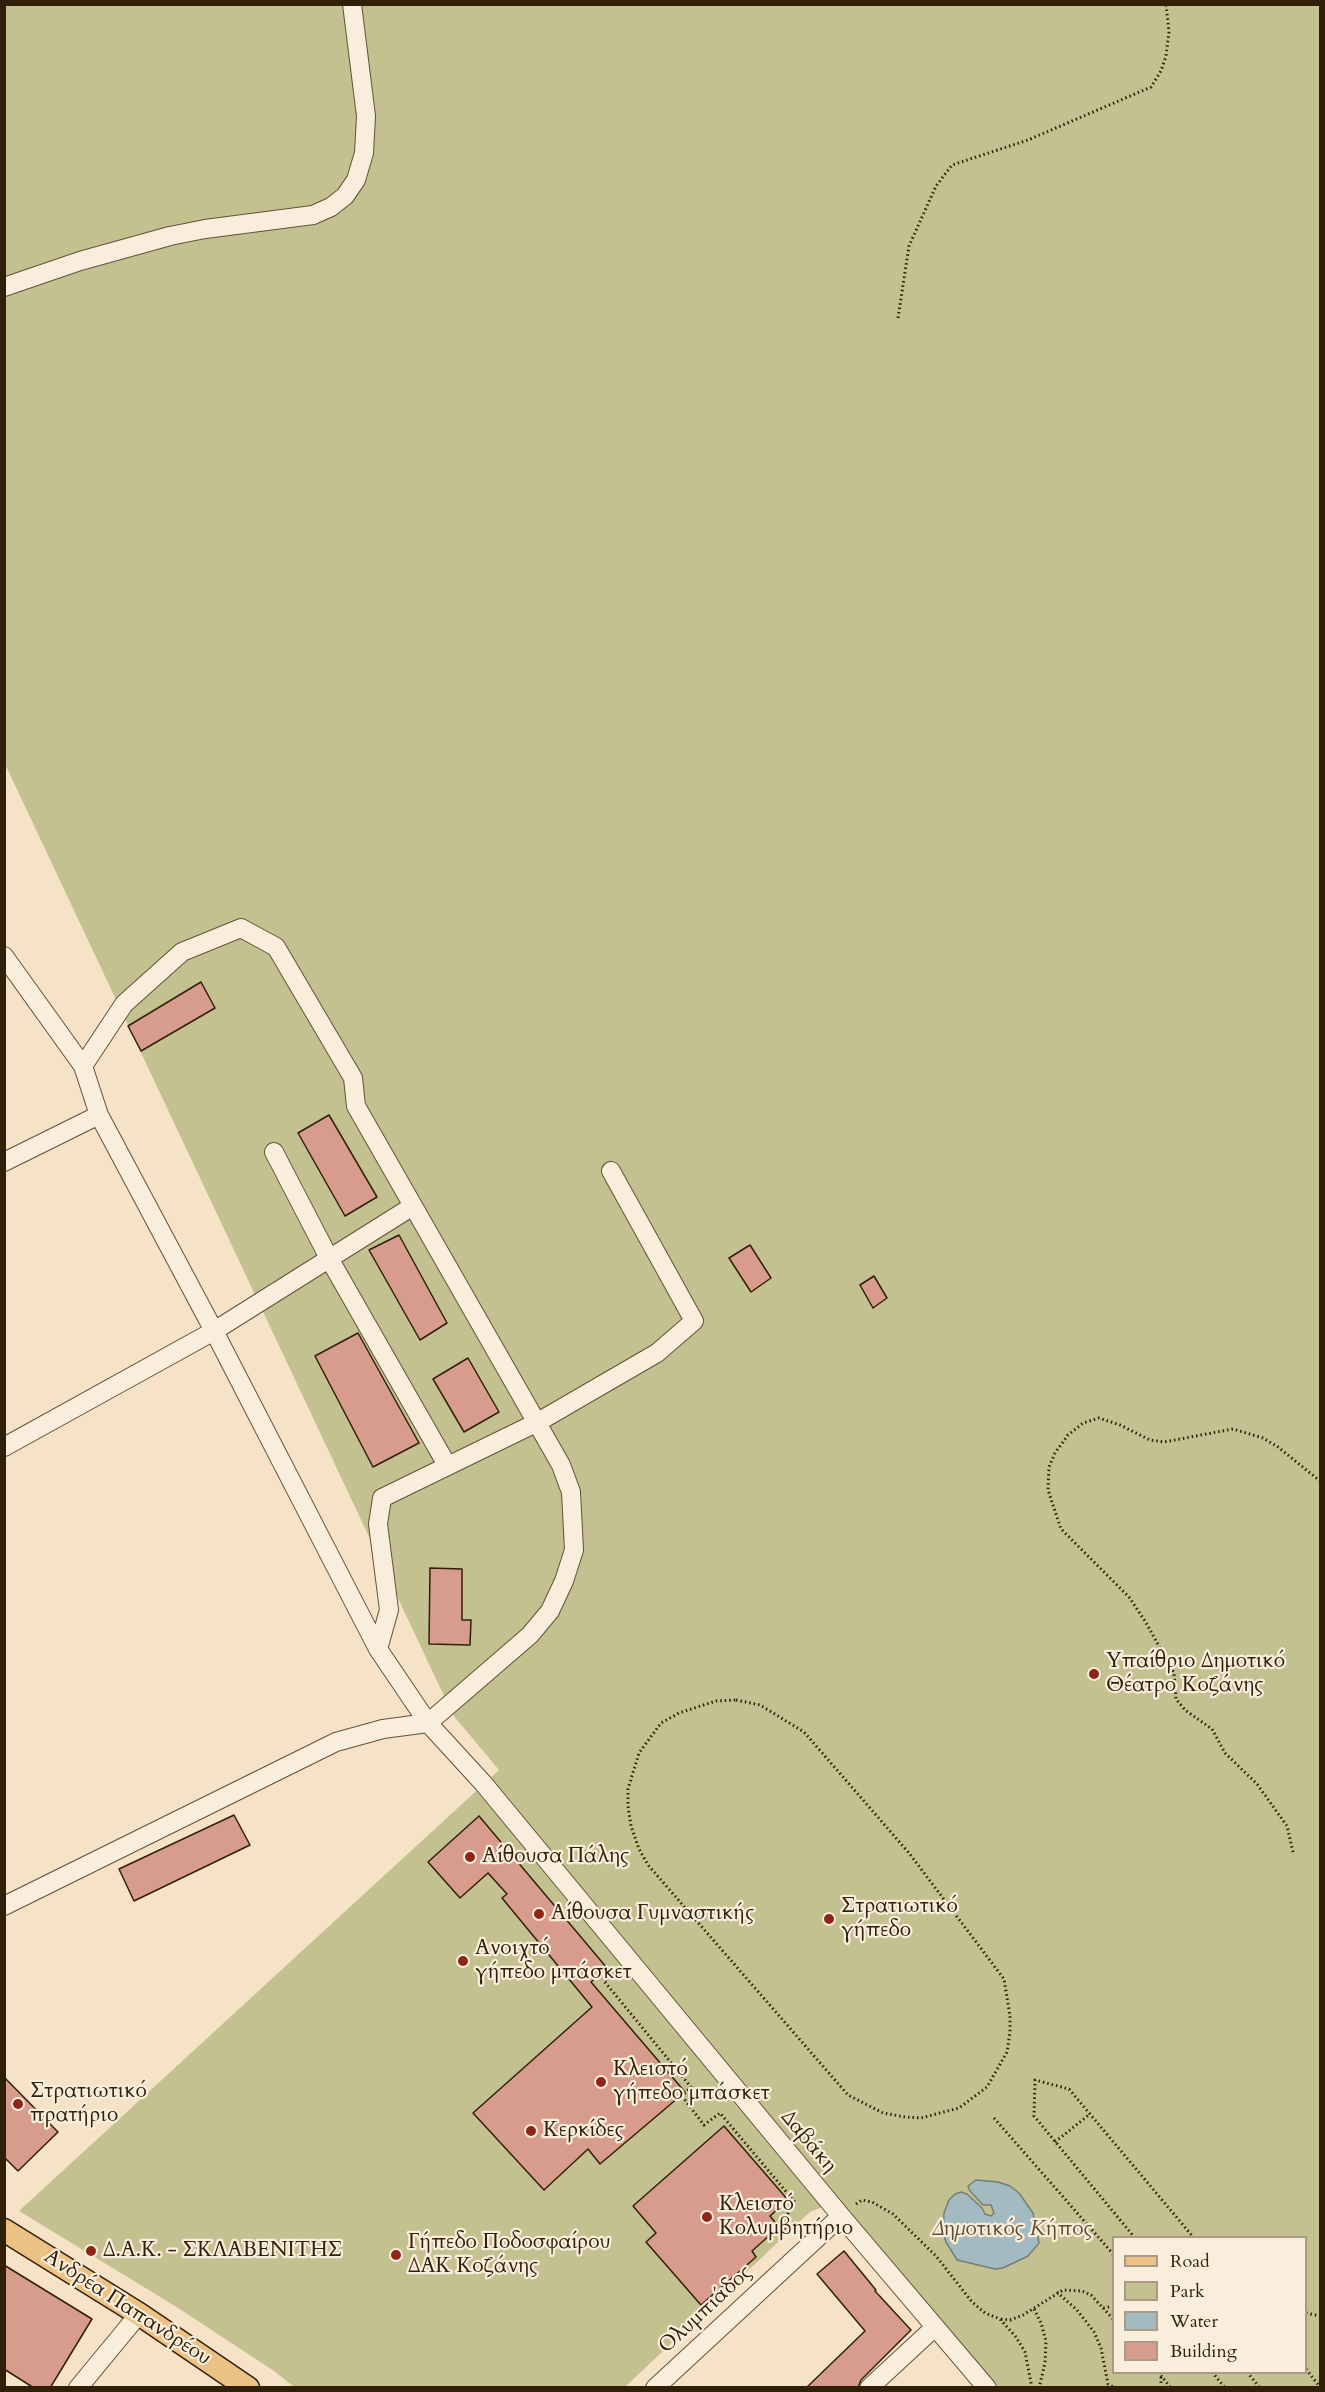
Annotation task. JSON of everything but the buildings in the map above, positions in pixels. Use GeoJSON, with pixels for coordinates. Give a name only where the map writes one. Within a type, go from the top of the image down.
{"type":"FeatureCollection","features":[{"type":"Feature","properties":{"kind":"main road","name":"Ανδρέα Παπανδρέου"},"geometry":{"type":"LineString","coordinates":[[4,2230],[139,2314],[248,2388]]}},
{"type":"Feature","properties":{"kind":"street"},"geometry":{"type":"LineString","coordinates":[[4,287],[80,261],[170,236],[313,215],[331,207],[345,196],[356,180],[364,153],[366,116],[352,4]]}},
{"type":"Feature","properties":{"kind":"street"},"geometry":{"type":"LineString","coordinates":[[4,1906],[336,1742],[383,1729],[428,1723],[530,1635],[550,1611],[564,1581],[574,1550],[571,1492],[561,1465],[356,1106],[353,1078],[276,947],[241,928],[182,952],[124,1004],[82,1065]]}},
{"type":"Feature","properties":{"kind":"street","name":"Δαβάκη"},"geometry":{"type":"LineString","coordinates":[[4,956],[82,1065],[99,1115],[214,1331],[378,1649],[428,1723],[483,1783],[841,2216],[987,2388]]}},
{"type":"Feature","properties":{"kind":"street"},"geometry":{"type":"LineString","coordinates":[[4,1162],[99,1115]]}},
{"type":"Feature","properties":{"kind":"street"},"geometry":{"type":"LineString","coordinates":[[274,1152],[330,1260],[447,1465]]}},
{"type":"Feature","properties":{"kind":"street"},"geometry":{"type":"LineString","coordinates":[[378,1649],[389,1610],[378,1524],[382,1498],[538,1422],[657,1353],[693,1321],[611,1171]]}},
{"type":"Feature","properties":{"kind":"street"},"geometry":{"type":"LineString","coordinates":[[4,1447],[214,1331],[413,1206]]}},
{"type":"Feature","properties":{"kind":"street","name":"Ολυμπιάδος"},"geometry":{"type":"LineString","coordinates":[[658,2386],[841,2216]]}},
{"type":"Feature","properties":{"kind":"street"},"geometry":{"type":"LineString","coordinates":[[78,2388],[139,2314]]}},
{"type":"Feature","properties":{"kind":"street"},"geometry":{"type":"LineString","coordinates":[[869,2388],[935,2327]]}},
{"type":"Feature","properties":{"kind":"path"},"geometry":{"type":"LineString","coordinates":[[898,318],[909,246],[936,186],[952,165],[1028,140],[1151,87],[1161,71],[1166,56],[1169,32],[1166,4]]}},
{"type":"Feature","properties":{"kind":"path"},"geometry":{"type":"LineString","coordinates":[[1293,1852],[1287,1826],[1257,1784],[1225,1753],[1212,1729],[1185,1710],[1176,1699],[1174,1673],[1129,1597],[1060,1529],[1048,1490],[1049,1467],[1055,1453],[1068,1435],[1083,1423],[1099,1418],[1120,1425],[1150,1440],[1164,1442],[1233,1429],[1263,1438],[1278,1447],[1320,1481]]}},
{"type":"Feature","properties":{"kind":"path"},"geometry":{"type":"LineString","coordinates":[[736,1700],[760,1705],[804,1732],[817,1749],[909,1853],[1004,1979],[1010,2016],[1006,2052],[987,2087],[959,2108],[921,2118],[905,2117],[883,2113],[848,2095],[648,1865],[639,1849],[631,1826],[628,1806],[628,1789],[633,1770],[639,1753],[651,1734],[662,1723],[679,1713],[716,1701],[736,1700]]}},
{"type":"Feature","properties":{"kind":"path"},"geometry":{"type":"LineString","coordinates":[[614,1974],[604,1981],[691,2087],[682,2096],[704,2125],[722,2111],[794,2201],[782,2226],[788,2233]]}},
{"type":"Feature","properties":{"kind":"path"},"geometry":{"type":"LineString","coordinates":[[1133,2236],[1034,2116],[1035,2080],[1069,2090],[1192,2236]]}},
{"type":"Feature","properties":{"kind":"path"},"geometry":{"type":"LineString","coordinates":[[1055,2142],[1090,2114]]}},
{"type":"Feature","properties":{"kind":"path"},"geometry":{"type":"LineString","coordinates":[[994,2118],[1112,2254]]}},
{"type":"Feature","properties":{"kind":"path"},"geometry":{"type":"LineString","coordinates":[[856,2204],[862,2200],[872,2202],[893,2214],[936,2256],[972,2302],[985,2313],[1010,2320],[1034,2309],[1063,2290],[1082,2291],[1091,2295],[1112,2319]]}},
{"type":"Feature","properties":{"kind":"path"},"geometry":{"type":"LineString","coordinates":[[1057,2292],[1077,2310],[1099,2340],[1107,2386],[1115,2388]]}},
{"type":"Feature","properties":{"kind":"path"},"geometry":{"type":"LineString","coordinates":[[1103,2308],[1112,2306]]}},
{"type":"Feature","properties":{"kind":"path"},"geometry":{"type":"LineString","coordinates":[[1034,2309],[1046,2341],[1045,2363],[1039,2388]]}},
{"type":"Feature","properties":{"kind":"path"},"geometry":{"type":"LineString","coordinates":[[1000,2319],[1021,2344],[1027,2360],[1032,2388]]}},
{"type":"Feature","properties":{"kind":"path"},"geometry":{"type":"LineString","coordinates":[[1307,2371],[1320,2387]]}},
{"type":"Feature","properties":{"kind":"path"},"geometry":{"type":"LineString","coordinates":[[1160,2374],[1161,2388]]}},
{"type":"Feature","properties":{"kind":"path"},"geometry":{"type":"LineString","coordinates":[[1160,2374],[1171,2388]]}},
{"type":"Feature","properties":{"kind":"path"},"geometry":{"type":"LineString","coordinates":[[1213,2374],[1225,2388]]}},
{"type":"Feature","properties":{"kind":"path"},"geometry":{"type":"LineString","coordinates":[[1248,2374],[1260,2388]]}},
{"type":"Feature","properties":{"kind":"green space","name":"Δημοτικός Κήπος"},"geometry":{"type":"Polygon","coordinates":[[[4,5],[1320,5],[1320,2387],[994,2387],[832,2203],[810,2212],[625,2387],[294,2387],[274,2371],[175,2306],[19,2211],[499,1770],[453,1715],[5,764],[4,5]]]}},
{"type":"Feature","properties":{"kind":"water"},"geometry":{"type":"Polygon","coordinates":[[[976,2180],[998,2182],[1010,2186],[1019,2193],[1033,2213],[1039,2243],[1028,2256],[1003,2268],[995,2269],[957,2260],[943,2232],[944,2213],[949,2200],[961,2192],[967,2194],[985,2214],[991,2216],[994,2213],[991,2205],[983,2205],[970,2191],[968,2186],[976,2180]]]}},
{"type":"Feature","properties":{"kind":"place","name":"Υπαίθριο Δημοτικό Θέατρο Κοζάνης"},"geometry":{"type":"Point","coordinates":[1094,1674]}},
{"type":"Feature","properties":{"kind":"place","name":"Αίθουσα Πάλης"},"geometry":{"type":"Point","coordinates":[470,1857]}},
{"type":"Feature","properties":{"kind":"place","name":"Αίθουσα Γυμναστικής"},"geometry":{"type":"Point","coordinates":[539,1914]}},
{"type":"Feature","properties":{"kind":"place","name":"Στρατιωτικό γήπεδο"},"geometry":{"type":"Point","coordinates":[829,1919]}},
{"type":"Feature","properties":{"kind":"place","name":"Ανοιχτό γήπεδο μπάσκετ"},"geometry":{"type":"Point","coordinates":[463,1961]}},
{"type":"Feature","properties":{"kind":"place","name":"Κλειστό γήπεδο μπάσκετ"},"geometry":{"type":"Point","coordinates":[601,2082]}},
{"type":"Feature","properties":{"kind":"place","name":"Στρατιωτικό πρατήριο"},"geometry":{"type":"Point","coordinates":[18,2104]}},
{"type":"Feature","properties":{"kind":"place","name":"Κερκίδες"},"geometry":{"type":"Point","coordinates":[531,2131]}},
{"type":"Feature","properties":{"kind":"place","name":"Κλειστό Κολυμβητήριο"},"geometry":{"type":"Point","coordinates":[707,2217]}},
{"type":"Feature","properties":{"kind":"place","name":"Δ.Α.Κ. - ΣΚΛΑΒΕΝΙΤΗΣ"},"geometry":{"type":"Point","coordinates":[91,2251]}},
{"type":"Feature","properties":{"kind":"place","name":"Γήπεδο Ποδοσφαίρου ΔΑΚ Κοζάνης"},"geometry":{"type":"Point","coordinates":[396,2255]}}]}
